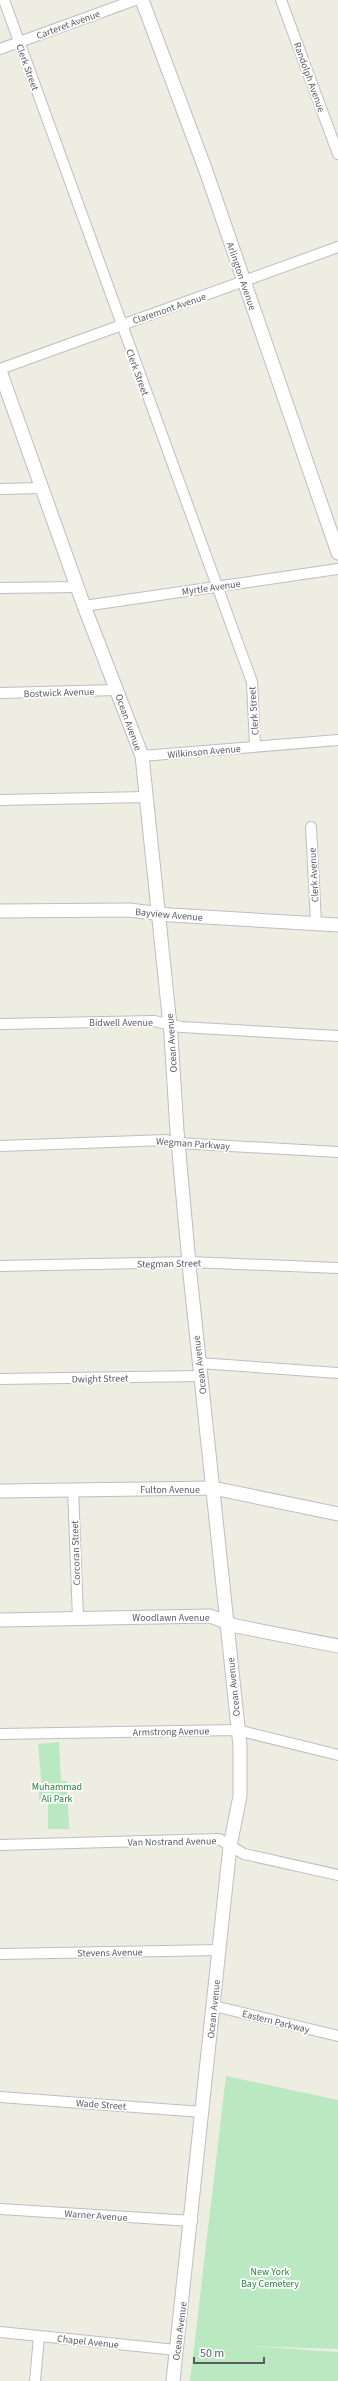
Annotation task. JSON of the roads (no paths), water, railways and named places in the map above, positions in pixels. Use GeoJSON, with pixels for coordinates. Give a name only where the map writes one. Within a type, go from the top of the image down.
{"type":"FeatureCollection","features":[{"type":"Feature","properties":{"kind":"street","name":"Clerk Street"},"geometry":{"type":"LineString","coordinates":[[4,0],[121,326],[252,682],[255,746]]}},
{"type":"Feature","properties":{"kind":"street","name":"Carteret Avenue"},"geometry":{"type":"LineString","coordinates":[[0,49],[135,0]]}},
{"type":"Feature","properties":{"kind":"street","name":"Arlington Avenue"},"geometry":{"type":"LineString","coordinates":[[142,0],[245,282],[338,553]]}},
{"type":"Feature","properties":{"kind":"street","name":"Randolph Avenue"},"geometry":{"type":"LineString","coordinates":[[281,0],[338,154]]}},
{"type":"Feature","properties":{"kind":"street","name":"Claremont Avenue"},"geometry":{"type":"LineString","coordinates":[[0,370],[338,247]]}},
{"type":"Feature","properties":{"kind":"street","name":"Ocean Avenue"},"geometry":{"type":"LineString","coordinates":[[0,370],[77,587],[118,690],[142,756],[157,913],[170,1025],[178,1143],[200,1370],[237,1730],[240,1746],[240,1796],[230,1846],[192,2221],[173,2381]]}},
{"type":"Feature","properties":{"kind":"street"},"geometry":{"type":"LineString","coordinates":[[0,489],[43,488]]}},
{"type":"Feature","properties":{"kind":"street","name":"Myrtle Avenue"},"geometry":{"type":"LineString","coordinates":[[84,606],[338,568]]}},
{"type":"Feature","properties":{"kind":"street"},"geometry":{"type":"LineString","coordinates":[[0,588],[77,587]]}},
{"type":"Feature","properties":{"kind":"street","name":"Bostwick Avenue"},"geometry":{"type":"LineString","coordinates":[[0,693],[118,690]]}},
{"type":"Feature","properties":{"kind":"street","name":"Wilkinson Avenue"},"geometry":{"type":"LineString","coordinates":[[142,756],[338,740]]}},
{"type":"Feature","properties":{"kind":"street"},"geometry":{"type":"LineString","coordinates":[[0,800],[146,797]]}},
{"type":"Feature","properties":{"kind":"street","name":"Clerk Avenue"},"geometry":{"type":"LineString","coordinates":[[311,827],[316,923]]}},
{"type":"Feature","properties":{"kind":"street","name":"Bayview Avenue"},"geometry":{"type":"LineString","coordinates":[[0,911],[129,910],[338,924]]}},
{"type":"Feature","properties":{"kind":"street","name":"Bidwell Avenue"},"geometry":{"type":"LineString","coordinates":[[0,1024],[154,1020],[170,1025],[338,1036]]}},
{"type":"Feature","properties":{"kind":"street","name":"Wegman Parkway"},"geometry":{"type":"LineString","coordinates":[[0,1146],[166,1140],[178,1143],[338,1152]]}},
{"type":"Feature","properties":{"kind":"street","name":"Stegman Street"},"geometry":{"type":"LineString","coordinates":[[0,1266],[190,1262],[338,1268]]}},
{"type":"Feature","properties":{"kind":"street","name":"Dwight Street"},"geometry":{"type":"LineString","coordinates":[[0,1379],[200,1370],[338,1373]]}},
{"type":"Feature","properties":{"kind":"street","name":"Fulton Avenue"},"geometry":{"type":"LineString","coordinates":[[0,1491],[213,1488],[338,1514]]}},
{"type":"Feature","properties":{"kind":"street","name":"Corcoran Street"},"geometry":{"type":"LineString","coordinates":[[73,1489],[78,1618]]}},
{"type":"Feature","properties":{"kind":"street","name":"Woodlawn Avenue"},"geometry":{"type":"LineString","coordinates":[[0,1620],[210,1616],[236,1626],[338,1646]]}},
{"type":"Feature","properties":{"kind":"street","name":"Armstrong Avenue"},"geometry":{"type":"LineString","coordinates":[[0,1734],[237,1730],[338,1755]]}},
{"type":"Feature","properties":{"kind":"street","name":"Van Nostrand Avenue"},"geometry":{"type":"LineString","coordinates":[[0,1845],[219,1839],[244,1854],[338,1875]]}},
{"type":"Feature","properties":{"kind":"street","name":"Stevens Avenue"},"geometry":{"type":"LineString","coordinates":[[0,1954],[219,1950]]}},
{"type":"Feature","properties":{"kind":"street","name":"Eastern Parkway"},"geometry":{"type":"LineString","coordinates":[[214,2006],[338,2036]]}},
{"type":"Feature","properties":{"kind":"street","name":"Wade Street"},"geometry":{"type":"LineString","coordinates":[[0,2097],[202,2112]]}},
{"type":"Feature","properties":{"kind":"street","name":"Warner Avenue"},"geometry":{"type":"LineString","coordinates":[[0,2209],[192,2221]]}},
{"type":"Feature","properties":{"kind":"street","name":"Chapel Avenue"},"geometry":{"type":"LineString","coordinates":[[0,2332],[176,2350]]}},
{"type":"Feature","properties":{"kind":"street"},"geometry":{"type":"LineString","coordinates":[[34,2381],[39,2337]]}},
{"type":"Feature","properties":{"kind":"park label","name":"Muhammad Ali Park"},"geometry":{"type":"Point","coordinates":[57,1792]}},
{"type":"Feature","properties":{"kind":"park label","name":"New York Bay Cemetery"},"geometry":{"type":"Point","coordinates":[270,2276]}}]}
